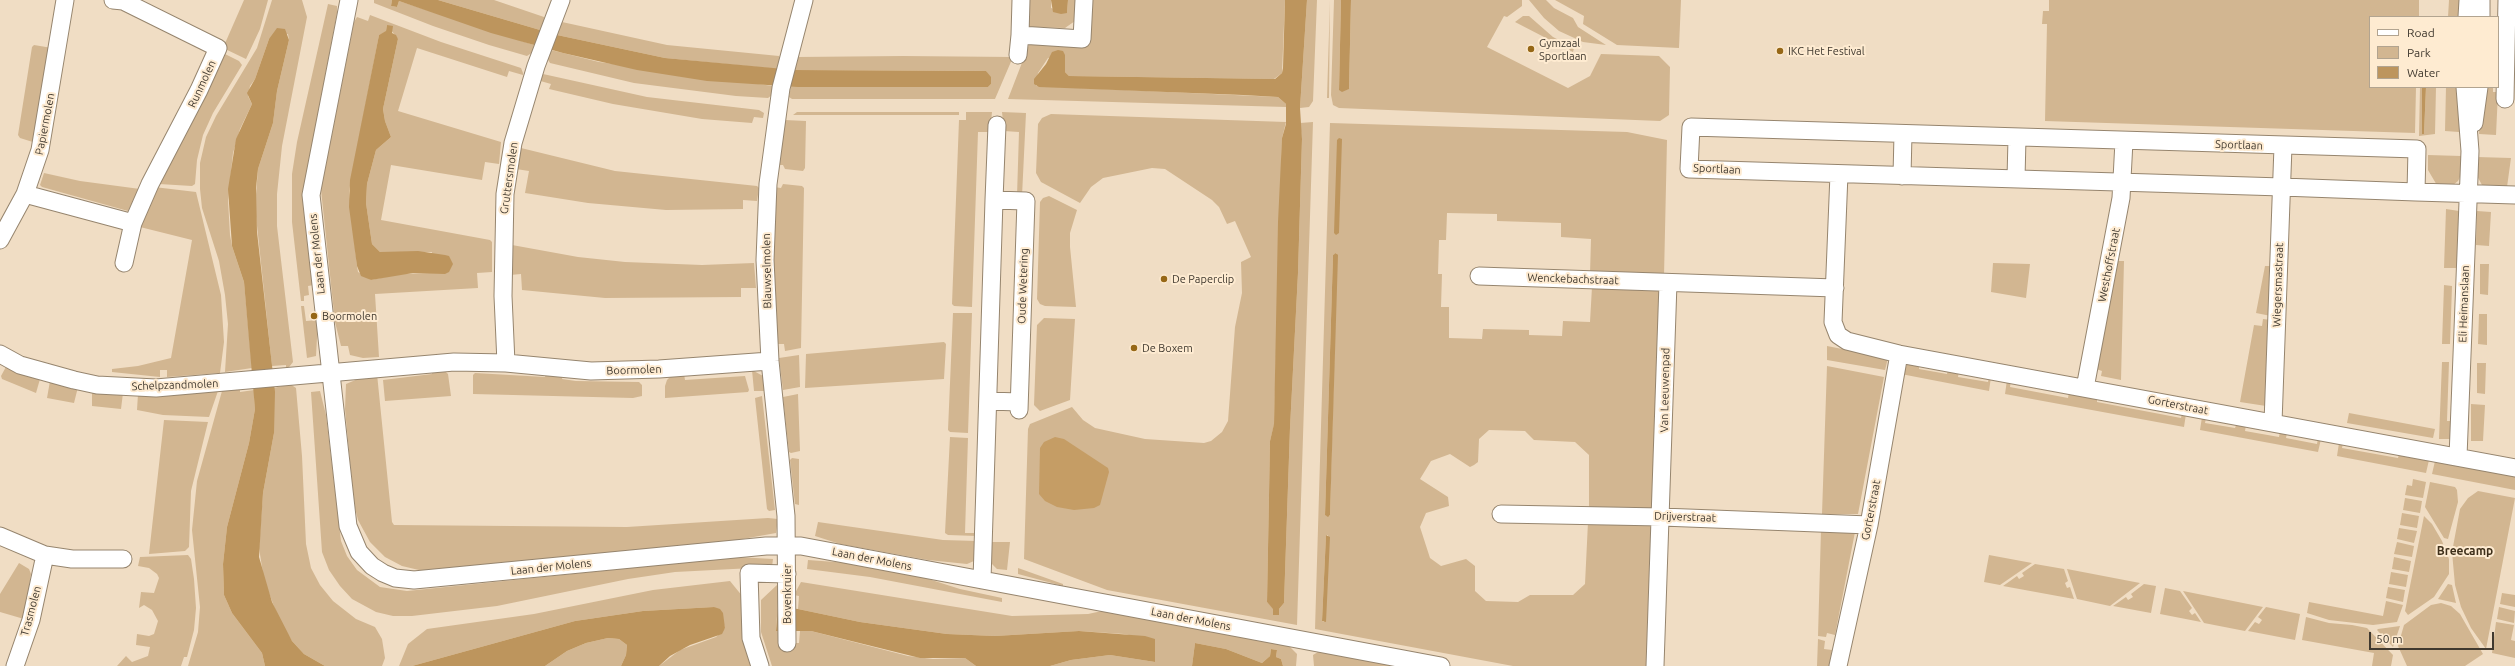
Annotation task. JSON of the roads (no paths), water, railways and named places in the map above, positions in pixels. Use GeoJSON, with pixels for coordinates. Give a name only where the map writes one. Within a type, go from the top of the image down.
{"type":"FeatureCollection","features":[{"type":"Feature","properties":{"kind":"street","name":"Papiermolen"},"geometry":{"type":"LineString","coordinates":[[0,240],[25,194],[34,172],[46,128],[65,0]]}},
{"type":"Feature","properties":{"kind":"street","name":"Runmolen"},"geometry":{"type":"LineString","coordinates":[[113,0],[123,2],[218,48],[133,222],[124,263]]}},
{"type":"Feature","properties":{"kind":"street","name":"Gruttersmolen"},"geometry":{"type":"LineString","coordinates":[[506,363],[503,280],[505,194],[513,143],[542,50],[561,0]]}},
{"type":"Feature","properties":{"kind":"street","name":"Blauwselmolen"},"geometry":{"type":"LineString","coordinates":[[786,545],[786,516],[770,361],[765,260],[768,184],[781,88],[804,0]]}},
{"type":"Feature","properties":{"kind":"street"},"geometry":{"type":"LineString","coordinates":[[1018,54],[1021,0]]}},
{"type":"Feature","properties":{"kind":"street"},"geometry":{"type":"LineString","coordinates":[[1020,35],[1082,39],[1084,0]]}},
{"type":"Feature","properties":{"kind":"street"},"geometry":{"type":"LineString","coordinates":[[2467,16],[2468,0]]}},
{"type":"Feature","properties":{"kind":"street"},"geometry":{"type":"LineString","coordinates":[[2481,16],[2482,0]]}},
{"type":"Feature","properties":{"kind":"street"},"geometry":{"type":"LineString","coordinates":[[2506,99],[2507,0]]}},
{"type":"Feature","properties":{"kind":"street","name":"Laan der Molens"},"geometry":{"type":"LineString","coordinates":[[346,1],[311,185],[330,374],[348,526],[354,544],[366,559],[383,573],[395,578],[414,580],[786,545],[801,546],[1441,666]]}},
{"type":"Feature","properties":{"kind":"street","name":"Eli Heimanslaan"},"geometry":{"type":"LineString","coordinates":[[2458,457],[2470,151],[2465,88]]}},
{"type":"Feature","properties":{"kind":"street","name":"Eli Heimanslaan"},"geometry":{"type":"LineString","coordinates":[[2470,151],[2479,88]]}},
{"type":"Feature","properties":{"kind":"street"},"geometry":{"type":"LineString","coordinates":[[982,580],[997,125]]}},
{"type":"Feature","properties":{"kind":"street","name":"Sportlaan"},"geometry":{"type":"LineString","coordinates":[[2416,192],[2417,150],[1691,128],[1689,169],[2282,187],[2469,194],[2515,195]]}},
{"type":"Feature","properties":{"kind":"street"},"geometry":{"type":"LineString","coordinates":[[1902,176],[1903,134]]}},
{"type":"Feature","properties":{"kind":"street"},"geometry":{"type":"LineString","coordinates":[[2016,179],[2018,138]]}},
{"type":"Feature","properties":{"kind":"street","name":"Westhoffstraat"},"geometry":{"type":"LineString","coordinates":[[2084,388],[2123,182],[2124,141]]}},
{"type":"Feature","properties":{"kind":"street","name":"Wiegersmastraat"},"geometry":{"type":"LineString","coordinates":[[2273,423],[2282,187],[2282,146]]}},
{"type":"Feature","properties":{"kind":"street"},"geometry":{"type":"LineString","coordinates":[[1668,282],[1835,288],[1839,174]]}},
{"type":"Feature","properties":{"kind":"street"},"geometry":{"type":"LineString","coordinates":[[25,194],[133,222]]}},
{"type":"Feature","properties":{"kind":"street","name":"Oude Wetering"},"geometry":{"type":"LineString","coordinates":[[988,401],[1019,406],[1026,201],[994,200]]}},
{"type":"Feature","properties":{"kind":"street","name":"Wenckebachstraat"},"geometry":{"type":"LineString","coordinates":[[1479,276],[1668,282]]}},
{"type":"Feature","properties":{"kind":"street","name":"Van Leeuwenpad"},"geometry":{"type":"LineString","coordinates":[[1655,666],[1662,516],[1668,282]]}},
{"type":"Feature","properties":{"kind":"street","name":"Gorterstraat"},"geometry":{"type":"LineString","coordinates":[[1835,288],[1833,322],[1838,335],[1848,341],[1899,354],[2515,468]]}},
{"type":"Feature","properties":{"kind":"street","name":"Schelpzandmolen"},"geometry":{"type":"LineString","coordinates":[[0,354],[20,365],[48,374],[97,385],[156,388],[330,374]]}},
{"type":"Feature","properties":{"kind":"street","name":"Gorterstraat"},"geometry":{"type":"LineString","coordinates":[[1838,666],[1869,525],[1899,354]]}},
{"type":"Feature","properties":{"kind":"street","name":"Boormolen"},"geometry":{"type":"LineString","coordinates":[[330,374],[454,362],[506,363],[591,371],[659,369],[770,361]]}},
{"type":"Feature","properties":{"kind":"street","name":"Drijverstraat"},"geometry":{"type":"LineString","coordinates":[[1501,514],[1662,516],[1869,525]]}},
{"type":"Feature","properties":{"kind":"street"},"geometry":{"type":"LineString","coordinates":[[0,536],[45,555],[72,559],[123,559]]}},
{"type":"Feature","properties":{"kind":"street","name":"Bovenkruier"},"geometry":{"type":"LineString","coordinates":[[786,545],[788,595],[787,643]]}},
{"type":"Feature","properties":{"kind":"street","name":"Trasmolen"},"geometry":{"type":"LineString","coordinates":[[15,666],[31,620],[45,555]]}},
{"type":"Feature","properties":{"kind":"street"},"geometry":{"type":"LineString","coordinates":[[760,666],[751,638],[749,573],[787,574]]}},
{"type":"Feature","properties":{"kind":"water"},"geometry":{"type":"Polygon","coordinates":[[[392,0],[438,0],[557,35],[665,58],[795,70],[986,71],[991,77],[991,84],[988,87],[798,87],[707,81],[637,70],[563,53],[491,33],[399,1],[397,7],[391,6],[392,0]]]}},
{"type":"Feature","properties":{"kind":"water"},"geometry":{"type":"Polygon","coordinates":[[[1051,0],[1068,0],[1067,13],[1061,14],[1053,12],[1051,0]]]}},
{"type":"Feature","properties":{"kind":"water"},"geometry":{"type":"Polygon","coordinates":[[[1285,0],[1307,0],[1300,108],[1302,139],[1298,273],[1290,428],[1284,603],[1279,609],[1279,615],[1273,615],[1273,609],[1267,602],[1270,441],[1274,424],[1278,222],[1282,138],[1286,124],[1286,104],[1278,97],[1039,87],[1034,84],[1034,79],[1046,64],[1052,52],[1058,50],[1063,51],[1065,55],[1065,72],[1069,76],[1275,79],[1282,73],[1283,68],[1285,0]]]}},
{"type":"Feature","properties":{"kind":"water"},"geometry":{"type":"Polygon","coordinates":[[[1341,0],[1351,0],[1349,89],[1342,92],[1339,90],[1341,0]]]}},
{"type":"Feature","properties":{"kind":"water"},"geometry":{"type":"Polygon","coordinates":[[[387,25],[393,26],[392,33],[396,35],[398,39],[383,109],[385,121],[391,137],[376,150],[367,184],[366,203],[372,244],[380,252],[418,251],[449,256],[453,264],[449,272],[445,274],[413,273],[371,280],[361,276],[357,266],[349,207],[350,180],[379,35],[386,31],[387,25]]]}},
{"type":"Feature","properties":{"kind":"water"},"geometry":{"type":"Polygon","coordinates":[[[277,28],[285,29],[289,40],[277,91],[273,123],[258,169],[256,188],[257,232],[275,392],[274,433],[263,493],[259,557],[272,602],[292,641],[304,654],[325,666],[265,666],[262,653],[232,613],[224,595],[223,564],[227,527],[249,443],[255,409],[244,282],[232,246],[228,189],[236,139],[252,104],[247,93],[255,79],[269,39],[277,28]]]}},
{"type":"Feature","properties":{"kind":"water"},"geometry":{"type":"Polygon","coordinates":[[[2422,88],[2426,88],[2424,134],[2422,134],[2422,88]]]}},
{"type":"Feature","properties":{"kind":"water"},"geometry":{"type":"Polygon","coordinates":[[[1339,138],[1342,139],[1339,233],[1336,235],[1334,233],[1337,140],[1339,138]]]}},
{"type":"Feature","properties":{"kind":"water"},"geometry":{"type":"Polygon","coordinates":[[[1336,253],[1338,255],[1330,515],[1328,517],[1325,515],[1333,255],[1336,253]]]}},
{"type":"Feature","properties":{"kind":"water"},"geometry":{"type":"Polygon","coordinates":[[[1326,535],[1330,537],[1326,622],[1322,621],[1326,535]]]}},
{"type":"Feature","properties":{"kind":"water"},"geometry":{"type":"Polygon","coordinates":[[[714,607],[720,609],[723,613],[725,628],[722,634],[690,645],[670,656],[659,666],[621,666],[626,655],[627,645],[619,639],[608,638],[586,643],[567,651],[545,666],[412,666],[575,621],[643,611],[714,607]]]}},
{"type":"Feature","properties":{"kind":"water"},"geometry":{"type":"Polygon","coordinates":[[[778,607],[798,609],[860,622],[947,634],[995,636],[1079,631],[1145,636],[1155,639],[1155,662],[1110,655],[1071,660],[1050,666],[976,666],[965,658],[920,658],[811,631],[776,631],[778,607]]]}},
{"type":"Feature","properties":{"kind":"water"},"geometry":{"type":"Polygon","coordinates":[[[1195,643],[1226,649],[1262,663],[1270,656],[1271,649],[1277,650],[1276,657],[1281,659],[1283,666],[1192,666],[1195,643]]]}},
{"type":"Feature","properties":{"kind":"place","name":"Gymzaal Sportlaan"},"geometry":{"type":"Point","coordinates":[1531,49]}},
{"type":"Feature","properties":{"kind":"place","name":"IKC Het Festival"},"geometry":{"type":"Point","coordinates":[1780,51]}},
{"type":"Feature","properties":{"kind":"place","name":"De Paperclip"},"geometry":{"type":"Point","coordinates":[1164,279]}},
{"type":"Feature","properties":{"kind":"place","name":"Boormolen"},"geometry":{"type":"Point","coordinates":[314,316]}},
{"type":"Feature","properties":{"kind":"place","name":"De Boxem"},"geometry":{"type":"Point","coordinates":[1134,348]}},
{"type":"Feature","properties":{"kind":"district","name":"Breecamp"},"geometry":{"type":"Point","coordinates":[2465,551]}}]}
